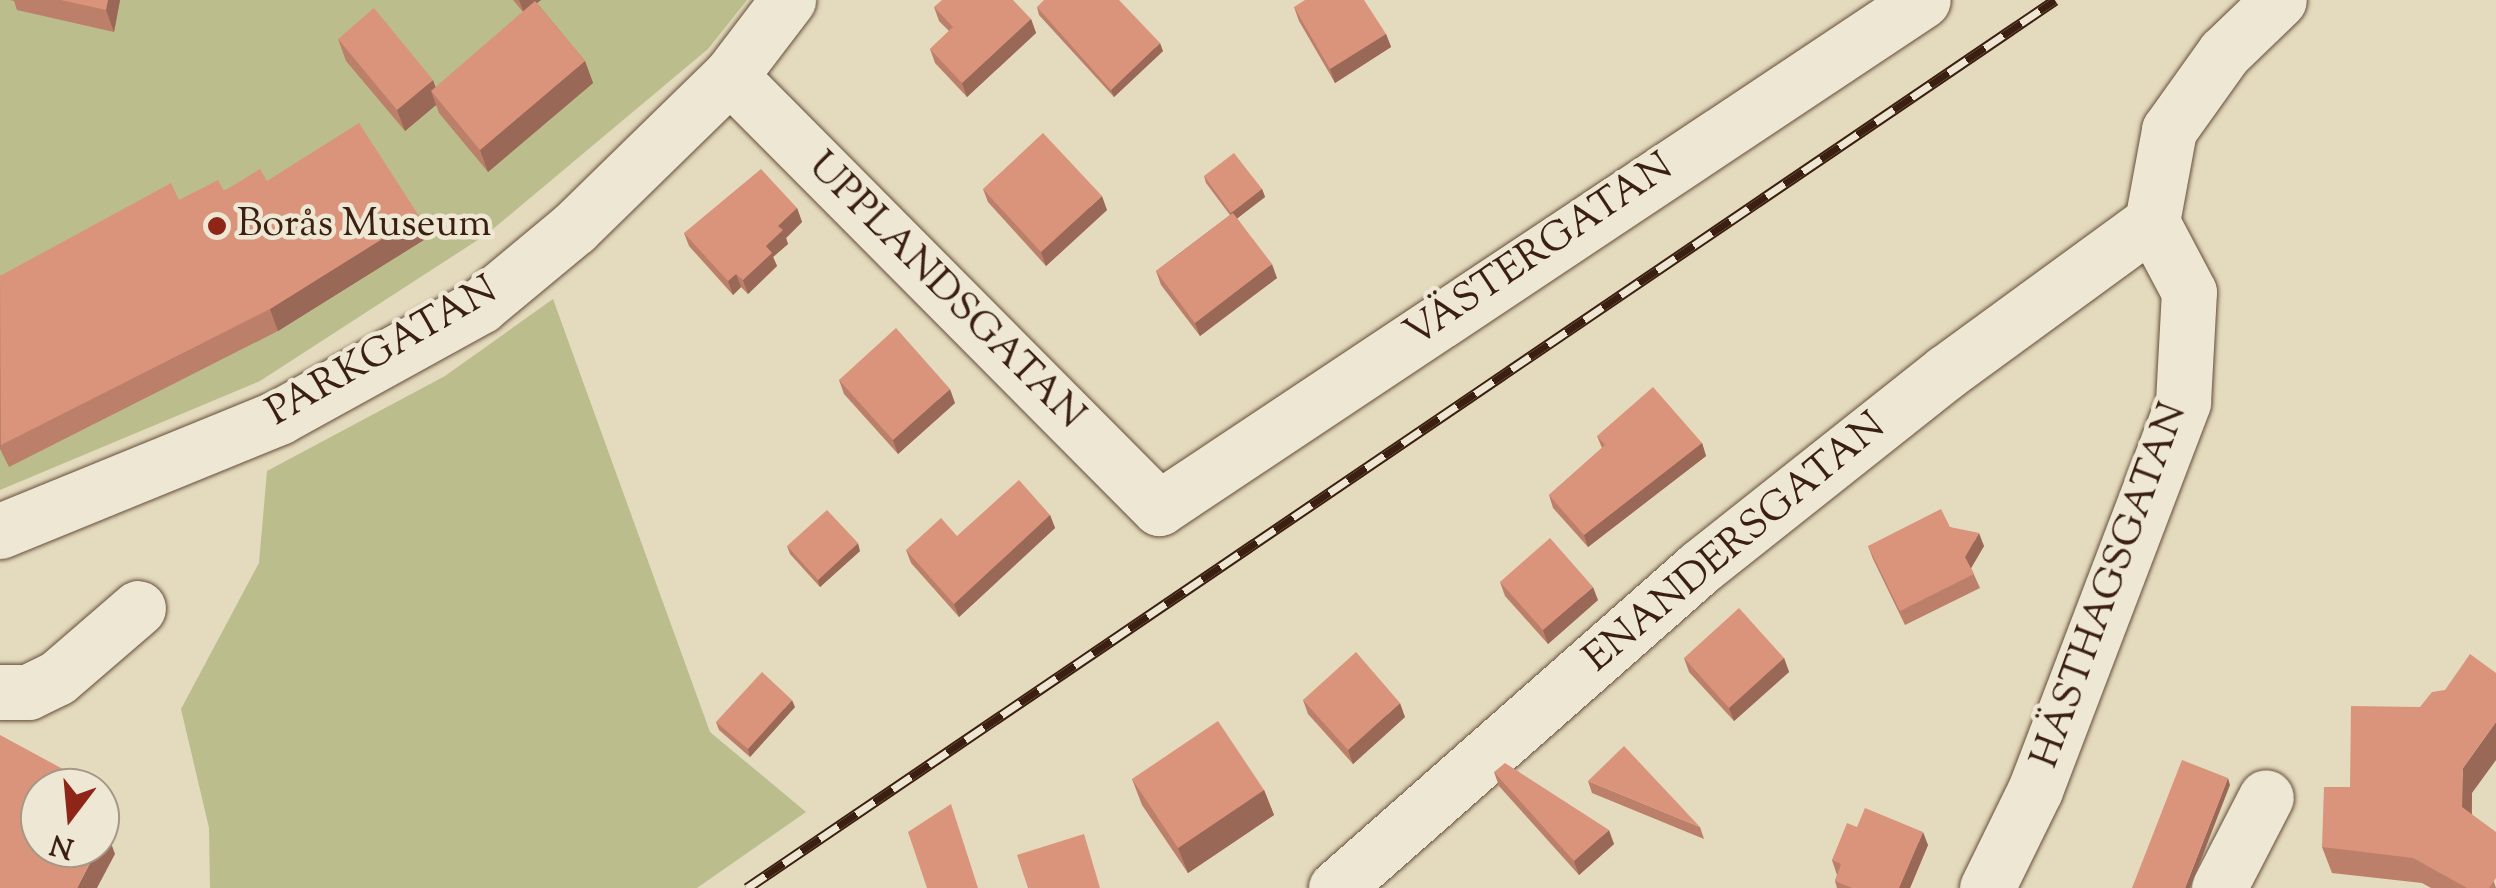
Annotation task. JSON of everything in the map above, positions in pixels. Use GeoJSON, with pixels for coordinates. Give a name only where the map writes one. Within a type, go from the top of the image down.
{"type":"FeatureCollection","features":[{"type":"Feature","properties":{"kind":"street","name":"PARKGATAN"},"geometry":{"type":"LineString","coordinates":[[0,530],[279,417],[480,306],[574,228],[730,76],[788,0]]}},
{"type":"Feature","properties":{"kind":"street","name":"VÄSTERGATAN"},"geometry":{"type":"LineString","coordinates":[[1159,508],[1924,0]]}},
{"type":"Feature","properties":{"kind":"street"},"geometry":{"type":"LineString","coordinates":[[2152,222],[2170,130],[2224,53],[2279,0]]}},
{"type":"Feature","properties":{"kind":"street","name":"UPPLANDSGATAN"},"geometry":{"type":"LineString","coordinates":[[730,76],[1159,508]]}},
{"type":"Feature","properties":{"kind":"street","name":"ENANDERSGATAN"},"geometry":{"type":"LineString","coordinates":[[1336,888],[1700,566],[1946,372],[2152,222]]}},
{"type":"Feature","properties":{"kind":"street","name":"HÄSTHAGSGATAN"},"geometry":{"type":"LineString","coordinates":[[1987,888],[2035,790],[2183,402],[2189,292],[2152,222]]}},
{"type":"Feature","properties":{"kind":"street"},"geometry":{"type":"LineString","coordinates":[[0,692],[28,692],[57,678],[138,608]]}},
{"type":"Feature","properties":{"kind":"street"},"geometry":{"type":"LineString","coordinates":[[2220,888],[2266,798]]}},
{"type":"Feature","properties":{"kind":"green space"},"geometry":{"type":"Polygon","coordinates":[[[0,0],[747,0],[708,49],[487,234],[260,381],[0,490],[0,0]]]}},
{"type":"Feature","properties":{"kind":"green space"},"geometry":{"type":"Polygon","coordinates":[[[553,299],[710,732],[806,812],[697,888],[210,888],[209,828],[181,709],[259,563],[267,471],[445,376],[553,299]]]}},
{"type":"Feature","properties":{"kind":"building"},"geometry":{"type":"Polygon","coordinates":[[[61,0],[108,0],[106,10],[61,0]]]}},
{"type":"Feature","properties":{"kind":"building"},"geometry":{"type":"Polygon","coordinates":[[[942,0],[1013,0],[1031,19],[962,83],[930,49],[953,27],[934,7],[942,0]]]}},
{"type":"Feature","properties":{"kind":"building"},"geometry":{"type":"Polygon","coordinates":[[[1044,0],[1119,0],[1160,43],[1111,90],[1037,7],[1044,0]]]}},
{"type":"Feature","properties":{"kind":"building"},"geometry":{"type":"Polygon","coordinates":[[[1305,0],[1364,0],[1386,34],[1330,69],[1294,7],[1305,0]]]}},
{"type":"Feature","properties":{"kind":"building"},"geometry":{"type":"Polygon","coordinates":[[[535,1],[585,61],[480,150],[431,91],[535,1]]]}},
{"type":"Feature","properties":{"kind":"building"},"geometry":{"type":"Polygon","coordinates":[[[374,8],[433,80],[397,110],[338,39],[374,8]]]}},
{"type":"Feature","properties":{"kind":"building"},"geometry":{"type":"Polygon","coordinates":[[[359,123],[419,216],[270,309],[1,445],[0,276],[171,183],[179,200],[218,180],[224,191],[260,169],[267,181],[359,123]]]}},
{"type":"Feature","properties":{"kind":"building"},"geometry":{"type":"Polygon","coordinates":[[[1043,133],[1102,196],[1041,252],[983,189],[1043,133]]]}},
{"type":"Feature","properties":{"kind":"building"},"geometry":{"type":"Polygon","coordinates":[[[1234,153],[1262,189],[1231,213],[1204,176],[1234,153]]]}},
{"type":"Feature","properties":{"kind":"building"},"geometry":{"type":"Polygon","coordinates":[[[761,169],[797,208],[778,226],[783,230],[766,246],[772,253],[743,280],[736,274],[728,281],[684,233],[761,169]]]}},
{"type":"Feature","properties":{"kind":"building"},"geometry":{"type":"Polygon","coordinates":[[[1233,213],[1272,264],[1195,323],[1156,271],[1233,213]]]}},
{"type":"Feature","properties":{"kind":"building"},"geometry":{"type":"Polygon","coordinates":[[[896,328],[950,389],[893,440],[839,380],[896,328]]]}},
{"type":"Feature","properties":{"kind":"building"},"geometry":{"type":"Polygon","coordinates":[[[1653,387],[1702,443],[1584,535],[1549,495],[1605,445],[1597,436],[1653,387]]]}},
{"type":"Feature","properties":{"kind":"building"},"geometry":{"type":"Polygon","coordinates":[[[1019,480],[1050,515],[954,604],[906,550],[941,518],[957,536],[1019,480]]]}},
{"type":"Feature","properties":{"kind":"building"},"geometry":{"type":"Polygon","coordinates":[[[1941,509],[1950,527],[1979,533],[1965,557],[1974,574],[1900,611],[1868,546],[1941,509]]]}},
{"type":"Feature","properties":{"kind":"building"},"geometry":{"type":"Polygon","coordinates":[[[827,510],[858,543],[818,580],[787,546],[827,510]]]}},
{"type":"Feature","properties":{"kind":"building"},"geometry":{"type":"Polygon","coordinates":[[[1550,538],[1593,587],[1543,630],[1500,582],[1550,538]]]}},
{"type":"Feature","properties":{"kind":"building"},"geometry":{"type":"Polygon","coordinates":[[[1739,608],[1784,658],[1729,708],[1684,658],[1739,608]]]}},
{"type":"Feature","properties":{"kind":"building"},"geometry":{"type":"Polygon","coordinates":[[[1356,652],[1400,703],[1348,750],[1303,700],[1356,652]]]}},
{"type":"Feature","properties":{"kind":"building"},"geometry":{"type":"Polygon","coordinates":[[[2470,654],[2496,673],[2496,722],[2463,768],[2462,807],[2496,832],[2496,878],[2489,888],[2467,888],[2413,858],[2322,847],[2324,787],[2350,787],[2351,706],[2420,707],[2432,692],[2445,690],[2470,654]]]}},
{"type":"Feature","properties":{"kind":"building"},"geometry":{"type":"Polygon","coordinates":[[[762,672],[792,700],[748,749],[716,722],[762,672]]]}},
{"type":"Feature","properties":{"kind":"building"},"geometry":{"type":"Polygon","coordinates":[[[1218,721],[1264,790],[1178,848],[1132,779],[1218,721]]]}},
{"type":"Feature","properties":{"kind":"building"},"geometry":{"type":"Polygon","coordinates":[[[0,735],[61,768],[20,768],[20,868],[88,868],[77,888],[0,888],[0,735]]]}},
{"type":"Feature","properties":{"kind":"building"},"geometry":{"type":"Polygon","coordinates":[[[1624,746],[1700,827],[1588,781],[1624,746]]]}},
{"type":"Feature","properties":{"kind":"building"},"geometry":{"type":"Polygon","coordinates":[[[2182,760],[2228,778],[2185,888],[2132,888],[2182,760]]]}},
{"type":"Feature","properties":{"kind":"building"},"geometry":{"type":"Polygon","coordinates":[[[1505,763],[1609,830],[1574,861],[1494,772],[1505,763]]]}},
{"type":"Feature","properties":{"kind":"building"},"geometry":{"type":"Polygon","coordinates":[[[951,804],[978,888],[927,888],[908,832],[951,804]]]}},
{"type":"Feature","properties":{"kind":"building"},"geometry":{"type":"Polygon","coordinates":[[[1865,808],[1923,832],[1899,888],[1852,888],[1835,881],[1841,864],[1832,860],[1847,823],[1857,827],[1865,808]]]}},
{"type":"Feature","properties":{"kind":"building"},"geometry":{"type":"Polygon","coordinates":[[[1084,834],[1100,888],[1028,888],[1017,855],[1084,834]]]}},
{"type":"Feature","properties":{"kind":"railway"},"geometry":{"type":"LineString","coordinates":[[747,888],[2055,0]]}},
{"type":"Feature","properties":{"kind":"place","name":"Borås Museum"},"geometry":{"type":"Point","coordinates":[217,226]}}]}
